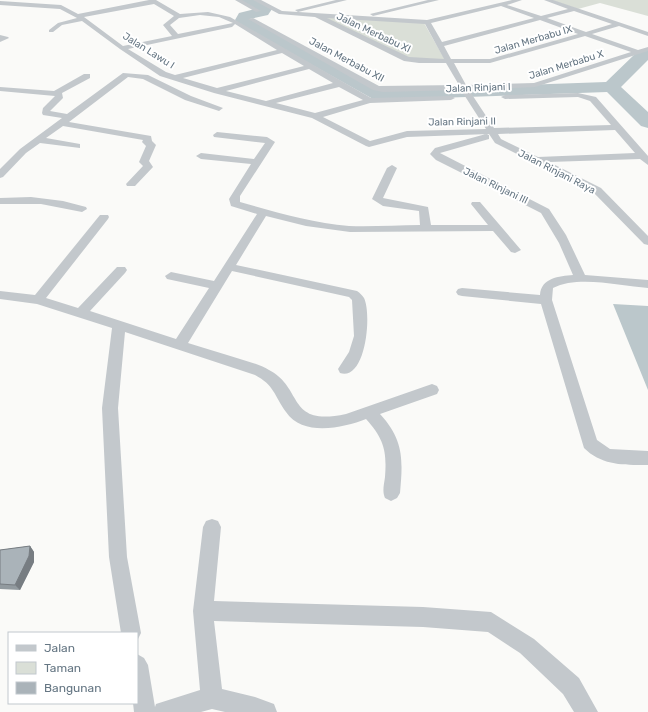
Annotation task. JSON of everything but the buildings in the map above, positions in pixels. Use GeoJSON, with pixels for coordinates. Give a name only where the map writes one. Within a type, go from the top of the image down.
{"type":"FeatureCollection","features":[{"type":"Feature","properties":{"kind":"street"},"geometry":{"type":"LineString","coordinates":[[164,0],[187,14]]}},
{"type":"Feature","properties":{"kind":"street"},"geometry":{"type":"LineString","coordinates":[[238,0],[258,10]]}},
{"type":"Feature","properties":{"kind":"street"},"geometry":{"type":"LineString","coordinates":[[256,0],[281,13],[427,22],[519,0]]}},
{"type":"Feature","properties":{"kind":"street"},"geometry":{"type":"LineString","coordinates":[[315,0],[324,4]]}},
{"type":"Feature","properties":{"kind":"street"},"geometry":{"type":"LineString","coordinates":[[122,48],[249,19],[344,0]]}},
{"type":"Feature","properties":{"kind":"street"},"geometry":{"type":"LineString","coordinates":[[357,18],[436,0]]}},
{"type":"Feature","properties":{"kind":"street"},"geometry":{"type":"LineString","coordinates":[[489,0],[637,52]]}},
{"type":"Feature","properties":{"kind":"street"},"geometry":{"type":"LineString","coordinates":[[547,0],[648,34]]}},
{"type":"Feature","properties":{"kind":"street"},"geometry":{"type":"LineString","coordinates":[[51,31],[60,24],[80,17],[154,1],[178,16]]}},
{"type":"Feature","properties":{"kind":"street","name":"Jalan Lawu I"},"geometry":{"type":"LineString","coordinates":[[0,3],[61,6],[80,17],[122,48],[154,69],[172,78],[315,116]]}},
{"type":"Feature","properties":{"kind":"street"},"geometry":{"type":"LineString","coordinates":[[440,45],[575,9]]}},
{"type":"Feature","properties":{"kind":"street"},"geometry":{"type":"LineString","coordinates":[[176,36],[166,24],[178,16],[187,14],[217,18],[235,23],[370,101]]}},
{"type":"Feature","properties":{"kind":"street","name":"Jalan Merbabu XI"},"geometry":{"type":"LineString","coordinates":[[316,15],[407,59],[419,61],[449,61]]}},
{"type":"Feature","properties":{"kind":"street","name":"Jalan Merbabu XII"},"geometry":{"type":"LineString","coordinates":[[249,19],[379,89],[469,94]]}},
{"type":"Feature","properties":{"kind":"street","name":"Jalan Rinjani Raya"},"geometry":{"type":"LineString","coordinates":[[427,22],[492,134],[498,141],[597,190],[648,242]]}},
{"type":"Feature","properties":{"kind":"street","name":"Jalan Merbabu IX"},"geometry":{"type":"LineString","coordinates":[[449,61],[492,60],[620,24]]}},
{"type":"Feature","properties":{"kind":"street","name":"Jalan Merbabu X"},"geometry":{"type":"LineString","coordinates":[[469,94],[535,85],[648,49]]}},
{"type":"Feature","properties":{"kind":"street"},"geometry":{"type":"LineString","coordinates":[[172,78],[283,51]]}},
{"type":"Feature","properties":{"kind":"street"},"geometry":{"type":"LineString","coordinates":[[217,91],[310,67]]}},
{"type":"Feature","properties":{"kind":"street"},"geometry":{"type":"LineString","coordinates":[[0,175],[14,159],[126,75],[145,78],[188,98],[219,108]]}},
{"type":"Feature","properties":{"kind":"street"},"geometry":{"type":"LineString","coordinates":[[0,89],[57,93],[87,76]]}},
{"type":"Feature","properties":{"kind":"street"},"geometry":{"type":"LineString","coordinates":[[266,103],[340,84]]}},
{"type":"Feature","properties":{"kind":"street"},"geometry":{"type":"LineString","coordinates":[[57,93],[60,94],[60,96],[46,110],[46,113],[66,120],[148,138],[147,142],[151,145],[144,162],[148,164],[148,166],[131,184]]}},
{"type":"Feature","properties":{"kind":"street","name":"Jalan Rinjani I"},"geometry":{"type":"LineString","coordinates":[[315,116],[370,101],[469,94]]}},
{"type":"Feature","properties":{"kind":"street","name":"Jalan Rinjani I"},"geometry":{"type":"LineString","coordinates":[[493,97],[586,96],[594,99],[618,127]]}},
{"type":"Feature","properties":{"kind":"street","name":"Jalan Rinjani II"},"geometry":{"type":"LineString","coordinates":[[315,116],[369,144],[407,134],[492,134],[618,127]]}},
{"type":"Feature","properties":{"kind":"street"},"geometry":{"type":"LineString","coordinates":[[618,127],[645,159]]}},
{"type":"Feature","properties":{"kind":"street","name":"Jalan Rinjani III"},"geometry":{"type":"LineString","coordinates":[[492,134],[438,150],[435,154],[439,158],[545,211],[556,225],[580,278]]}},
{"type":"Feature","properties":{"kind":"street"},"geometry":{"type":"LineString","coordinates":[[218,135],[269,141],[235,196],[234,202],[262,212],[333,227],[350,229],[496,228]]}},
{"type":"Feature","properties":{"kind":"street"},"geometry":{"type":"LineString","coordinates":[[38,140],[77,146]]}},
{"type":"Feature","properties":{"kind":"street"},"geometry":{"type":"LineString","coordinates":[[202,156],[257,162]]}},
{"type":"Feature","properties":{"kind":"street"},"geometry":{"type":"LineString","coordinates":[[536,160],[645,159]]}},
{"type":"Feature","properties":{"kind":"street"},"geometry":{"type":"LineString","coordinates":[[392,168],[377,199],[383,202],[417,206],[424,209],[426,228]]}},
{"type":"Feature","properties":{"kind":"street"},"geometry":{"type":"LineString","coordinates":[[0,201],[29,201],[69,205],[82,209]]}},
{"type":"Feature","properties":{"kind":"street"},"geometry":{"type":"LineString","coordinates":[[476,204],[515,250]]}},
{"type":"Feature","properties":{"kind":"street"},"geometry":{"type":"LineString","coordinates":[[180,344],[262,212]]}},
{"type":"Feature","properties":{"kind":"street"},"geometry":{"type":"LineString","coordinates":[[38,300],[104,217]]}},
{"type":"Feature","properties":{"kind":"street"},"geometry":{"type":"LineString","coordinates":[[229,267],[352,294],[358,299],[362,329],[356,356],[345,370]]}},
{"type":"Feature","properties":{"kind":"street"},"geometry":{"type":"LineString","coordinates":[[81,313],[121,270]]}},
{"type":"Feature","properties":{"kind":"street"},"geometry":{"type":"LineString","coordinates":[[171,276],[216,285]]}},
{"type":"Feature","properties":{"kind":"street"},"geometry":{"type":"LineString","coordinates":[[648,284],[580,278],[565,280],[549,285],[547,288],[546,300],[590,443],[595,449],[606,455],[648,458]]}},
{"type":"Feature","properties":{"kind":"street"},"geometry":{"type":"LineString","coordinates":[[462,292],[546,300]]}},
{"type":"Feature","properties":{"kind":"street"},"geometry":{"type":"LineString","coordinates":[[0,295],[38,300],[260,370],[272,377],[278,383],[292,409],[307,420],[335,423],[432,390]]}},
{"type":"Feature","properties":{"kind":"street"},"geometry":{"type":"LineString","coordinates":[[119,326],[110,408],[118,556],[132,632]]}},
{"type":"Feature","properties":{"kind":"street"},"geometry":{"type":"LineString","coordinates":[[369,412],[384,428],[393,444],[394,462],[391,492]]}},
{"type":"Feature","properties":{"kind":"street"},"geometry":{"type":"LineString","coordinates":[[212,527],[203,611],[212,698]]}},
{"type":"Feature","properties":{"kind":"street"},"geometry":{"type":"LineString","coordinates":[[203,611],[423,617],[491,622],[527,646],[571,686],[587,712]]}},
{"type":"Feature","properties":{"kind":"street"},"geometry":{"type":"LineString","coordinates":[[138,671],[145,712]]}},
{"type":"Feature","properties":{"kind":"street"},"geometry":{"type":"LineString","coordinates":[[164,712],[212,698],[266,712]]}},
{"type":"Feature","properties":{"kind":"green space"},"geometry":{"type":"Polygon","coordinates":[[[551,0],[648,0],[648,16],[600,3],[578,9],[551,0]]]}},
{"type":"Feature","properties":{"kind":"green space"},"geometry":{"type":"Polygon","coordinates":[[[323,17],[424,23],[445,60],[414,60],[323,17]]]}},
{"type":"Feature","properties":{"kind":"shaded area"},"geometry":{"type":"Polygon","coordinates":[[[613,304],[648,306],[648,390],[613,304]]]}},
{"type":"Feature","properties":{"kind":"waterway"},"geometry":{"type":"LineString","coordinates":[[247,0],[265,9],[263,12],[244,16],[242,20],[379,95],[611,87]]}},
{"type":"Feature","properties":{"kind":"waterway"},"geometry":{"type":"LineString","coordinates":[[611,87],[641,57],[648,55]]}},
{"type":"Feature","properties":{"kind":"waterway"},"geometry":{"type":"LineString","coordinates":[[611,87],[648,122]]}}]}
